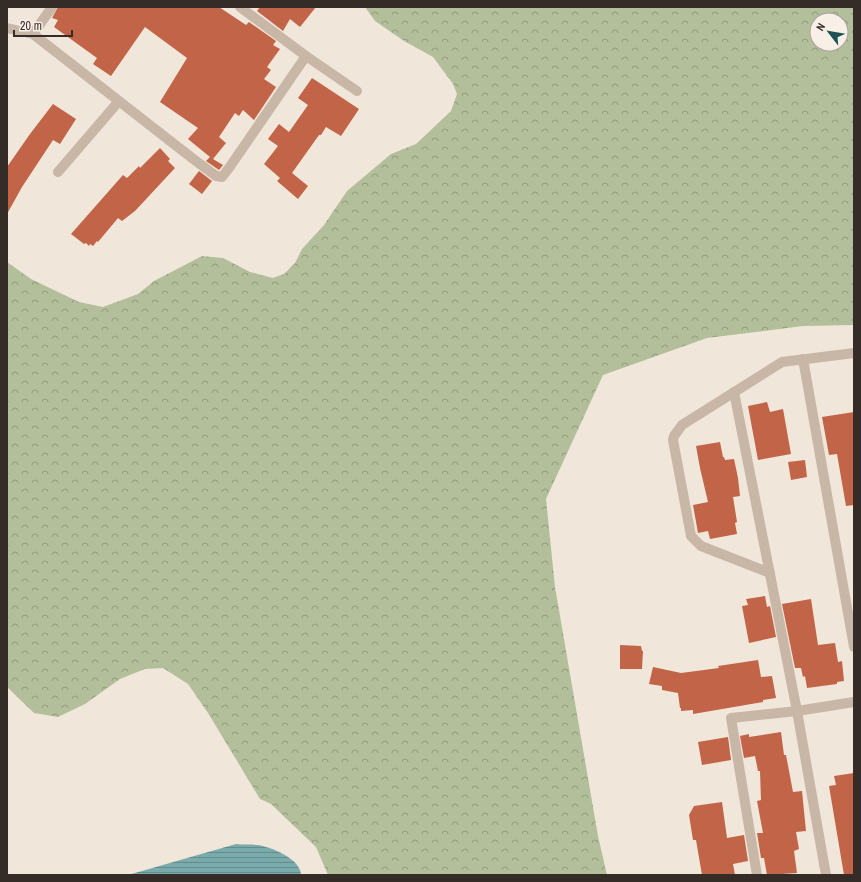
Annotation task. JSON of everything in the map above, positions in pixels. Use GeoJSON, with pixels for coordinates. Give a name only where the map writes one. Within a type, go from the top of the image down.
{"type":"FeatureCollection","features":[{"type":"Feature","properties":{"kind":"street"},"geometry":{"type":"LineString","coordinates":[[33,34],[52,7]]}},
{"type":"Feature","properties":{"kind":"street"},"geometry":{"type":"LineString","coordinates":[[240,7],[306,56],[357,91]]}},
{"type":"Feature","properties":{"kind":"street"},"geometry":{"type":"LineString","coordinates":[[7,28],[33,34],[216,176],[222,177],[306,56]]}},
{"type":"Feature","properties":{"kind":"street"},"geometry":{"type":"LineString","coordinates":[[58,172],[119,101]]}},
{"type":"Feature","properties":{"kind":"street"},"geometry":{"type":"LineString","coordinates":[[770,573],[701,546],[691,536],[673,440],[674,436],[682,425],[782,362],[854,353]]}},
{"type":"Feature","properties":{"kind":"street"},"geometry":{"type":"LineString","coordinates":[[804,359],[854,647]]}},
{"type":"Feature","properties":{"kind":"street"},"geometry":{"type":"LineString","coordinates":[[734,392],[797,711],[826,875]]}},
{"type":"Feature","properties":{"kind":"street"},"geometry":{"type":"LineString","coordinates":[[757,875],[731,718],[797,711],[854,702]]}},
{"type":"Feature","properties":{"kind":"green space"},"geometry":{"type":"Polygon","coordinates":[[[365,7],[854,7],[854,325],[803,326],[707,338],[603,375],[546,499],[555,587],[598,836],[607,875],[328,875],[316,847],[271,804],[260,799],[208,713],[188,684],[163,668],[145,669],[120,679],[85,704],[58,717],[34,713],[7,687],[7,262],[31,279],[79,302],[103,307],[138,294],[154,281],[202,256],[223,258],[250,272],[273,278],[284,274],[295,263],[302,249],[324,225],[347,191],[391,154],[416,144],[451,111],[457,94],[453,84],[433,57],[404,41],[375,21],[365,7]]]}},
{"type":"Feature","properties":{"kind":"water"},"geometry":{"type":"Polygon","coordinates":[[[236,844],[258,845],[277,851],[291,859],[296,864],[300,869],[301,875],[128,875],[236,844]]]}},
{"type":"Feature","properties":{"kind":"building"},"geometry":{"type":"Polygon","coordinates":[[[58,7],[219,7],[246,25],[249,22],[276,41],[273,45],[280,49],[267,67],[271,70],[264,79],[276,87],[254,120],[243,110],[239,116],[235,113],[219,137],[226,143],[213,159],[223,165],[219,170],[206,161],[210,157],[188,139],[198,128],[160,102],[187,58],[145,27],[111,76],[93,64],[97,58],[54,27],[58,20],[52,18],[58,7]]]}},
{"type":"Feature","properties":{"kind":"building"},"geometry":{"type":"Polygon","coordinates":[[[260,7],[316,7],[300,27],[290,19],[283,31],[257,11],[260,7]]]}},
{"type":"Feature","properties":{"kind":"building"},"geometry":{"type":"Polygon","coordinates":[[[312,78],[359,109],[341,136],[326,127],[292,173],[308,186],[298,199],[277,181],[280,178],[264,164],[278,146],[268,139],[279,124],[289,132],[308,105],[298,98],[312,78]]]}},
{"type":"Feature","properties":{"kind":"building"},"geometry":{"type":"Polygon","coordinates":[[[53,104],[76,119],[60,144],[53,140],[22,187],[7,214],[7,167],[53,104]]]}},
{"type":"Feature","properties":{"kind":"building"},"geometry":{"type":"Polygon","coordinates":[[[160,148],[170,159],[168,161],[175,168],[135,211],[122,221],[118,218],[93,246],[90,244],[89,246],[86,243],[84,244],[71,234],[123,175],[127,178],[139,166],[140,168],[160,148]]]}},
{"type":"Feature","properties":{"kind":"building"},"geometry":{"type":"Polygon","coordinates":[[[199,171],[212,181],[202,194],[189,184],[199,171]]]}},
{"type":"Feature","properties":{"kind":"building"},"geometry":{"type":"Polygon","coordinates":[[[767,402],[770,412],[783,409],[791,454],[758,460],[748,406],[767,402]]]}},
{"type":"Feature","properties":{"kind":"building"},"geometry":{"type":"Polygon","coordinates":[[[854,412],[854,505],[846,506],[837,454],[829,455],[822,417],[854,412]]]}},
{"type":"Feature","properties":{"kind":"building"},"geometry":{"type":"Polygon","coordinates":[[[720,442],[725,460],[734,459],[738,478],[740,496],[733,497],[737,522],[735,523],[737,534],[710,539],[708,531],[698,533],[693,505],[708,502],[696,446],[720,442]]]}},
{"type":"Feature","properties":{"kind":"building"},"geometry":{"type":"Polygon","coordinates":[[[805,460],[807,477],[791,480],[788,462],[805,460]]]}},
{"type":"Feature","properties":{"kind":"building"},"geometry":{"type":"Polygon","coordinates":[[[765,596],[767,607],[770,606],[776,637],[749,643],[742,606],[748,605],[746,599],[765,596]]]}},
{"type":"Feature","properties":{"kind":"building"},"geometry":{"type":"Polygon","coordinates":[[[811,599],[818,645],[835,643],[838,662],[842,661],[844,681],[837,682],[837,684],[807,688],[805,676],[803,677],[801,668],[795,668],[782,604],[811,599]]]}},
{"type":"Feature","properties":{"kind":"building"},"geometry":{"type":"Polygon","coordinates":[[[620,645],[641,646],[643,651],[642,669],[620,669],[620,645]]]}},
{"type":"Feature","properties":{"kind":"building"},"geometry":{"type":"Polygon","coordinates":[[[758,660],[761,677],[772,676],[776,698],[763,700],[763,702],[693,714],[693,710],[681,711],[678,693],[662,690],[662,686],[649,684],[653,667],[681,673],[719,668],[718,666],[758,660]]]}},
{"type":"Feature","properties":{"kind":"building"},"geometry":{"type":"Polygon","coordinates":[[[781,732],[784,755],[786,755],[793,792],[802,791],[806,831],[796,832],[799,849],[794,851],[797,873],[767,875],[764,858],[761,858],[757,833],[763,833],[757,801],[761,800],[760,771],[758,771],[755,756],[744,758],[740,736],[749,734],[749,737],[781,732]]]}},
{"type":"Feature","properties":{"kind":"building"},"geometry":{"type":"Polygon","coordinates":[[[728,737],[731,760],[702,765],[698,742],[728,737]]]}},
{"type":"Feature","properties":{"kind":"building"},"geometry":{"type":"Polygon","coordinates":[[[854,773],[854,875],[844,875],[829,786],[836,785],[834,776],[854,773]]]}},
{"type":"Feature","properties":{"kind":"building"},"geometry":{"type":"Polygon","coordinates":[[[722,802],[727,838],[744,835],[748,861],[733,864],[735,875],[702,875],[696,840],[693,840],[689,815],[694,806],[722,802]]]}}]}
